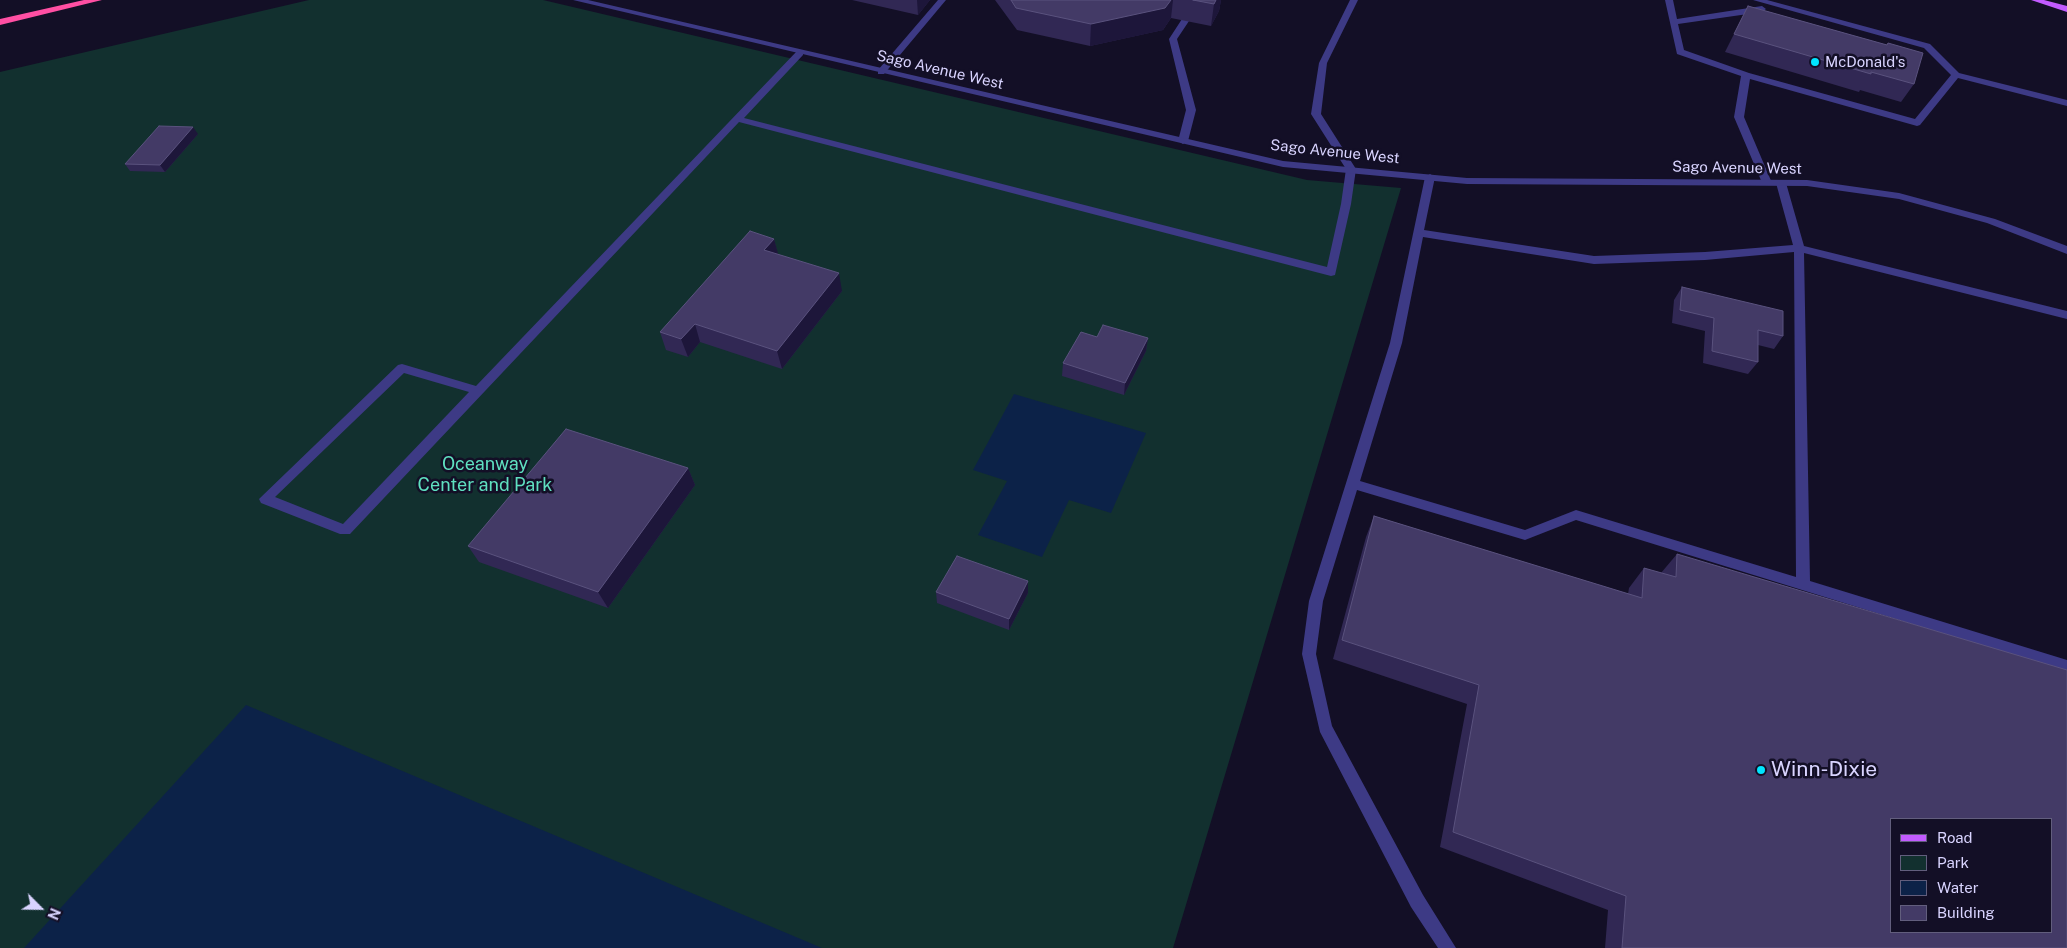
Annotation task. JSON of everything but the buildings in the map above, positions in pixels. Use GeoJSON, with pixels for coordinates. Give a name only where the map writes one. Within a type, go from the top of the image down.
{"type":"FeatureCollection","features":[{"type":"Feature","properties":{"kind":"highway"},"geometry":{"type":"LineString","coordinates":[[0,22],[97,0]]}},
{"type":"Feature","properties":{"kind":"main road"},"geometry":{"type":"LineString","coordinates":[[2035,0],[2067,9]]}},
{"type":"Feature","properties":{"kind":"street","name":"Sago Avenue West"},"geometry":{"type":"LineString","coordinates":[[577,0],[1283,164],[1467,181],[1807,183],[1899,196],[1991,222],[2067,250]]}},
{"type":"Feature","properties":{"kind":"street"},"geometry":{"type":"LineString","coordinates":[[881,72],[942,0]]}},
{"type":"Feature","properties":{"kind":"street"},"geometry":{"type":"LineString","coordinates":[[738,119],[1331,272],[1346,204],[1350,169],[1316,114],[1323,63],[1354,0]]}},
{"type":"Feature","properties":{"kind":"street"},"geometry":{"type":"LineString","coordinates":[[1669,0],[1680,52],[1746,75],[1917,123],[1956,75]]}},
{"type":"Feature","properties":{"kind":"street"},"geometry":{"type":"LineString","coordinates":[[1757,0],[1927,46],[1956,75],[2067,103]]}},
{"type":"Feature","properties":{"kind":"street"},"geometry":{"type":"LineString","coordinates":[[1673,22],[1752,9],[1797,11]]}},
{"type":"Feature","properties":{"kind":"street"},"geometry":{"type":"LineString","coordinates":[[1183,141],[1191,110],[1174,39],[1185,21]]}},
{"type":"Feature","properties":{"kind":"street"},"geometry":{"type":"LineString","coordinates":[[476,390],[402,368],[265,499],[345,530],[476,390],[800,53]]}},
{"type":"Feature","properties":{"kind":"street"},"geometry":{"type":"LineString","coordinates":[[1746,75],[1739,117],[1768,183]]}},
{"type":"Feature","properties":{"kind":"street"},"geometry":{"type":"LineString","coordinates":[[1430,177],[1396,343],[1354,484],[1316,600],[1309,654],[1325,727],[1417,901],[1448,948]]}},
{"type":"Feature","properties":{"kind":"street"},"geometry":{"type":"LineString","coordinates":[[1781,183],[1799,248],[1803,584]]}},
{"type":"Feature","properties":{"kind":"street"},"geometry":{"type":"LineString","coordinates":[[1419,233],[1594,260],[1705,256],[1799,248],[2067,315]]}},
{"type":"Feature","properties":{"kind":"street"},"geometry":{"type":"LineString","coordinates":[[1354,484],[1525,535],[1576,515],[2067,666]]}},
{"type":"Feature","properties":{"kind":"green space","name":"Oceanway Center and Park"},"geometry":{"type":"Polygon","coordinates":[[[309,0],[543,0],[1307,180],[1401,188],[1173,948],[0,948],[0,72],[309,0]]]}},
{"type":"Feature","properties":{"kind":"water"},"geometry":{"type":"Polygon","coordinates":[[[1014,394],[1146,433],[1111,513],[1069,500],[1042,557],[978,535],[1007,481],[973,470],[1014,394]]]}},
{"type":"Feature","properties":{"kind":"water"},"geometry":{"type":"Polygon","coordinates":[[[246,705],[822,948],[24,948],[246,705]]]}},
{"type":"Feature","properties":{"kind":"place","name":"McDonald's"},"geometry":{"type":"Point","coordinates":[1815,62]}},
{"type":"Feature","properties":{"kind":"place","name":"Winn-Dixie"},"geometry":{"type":"Point","coordinates":[1761,770]}}]}
